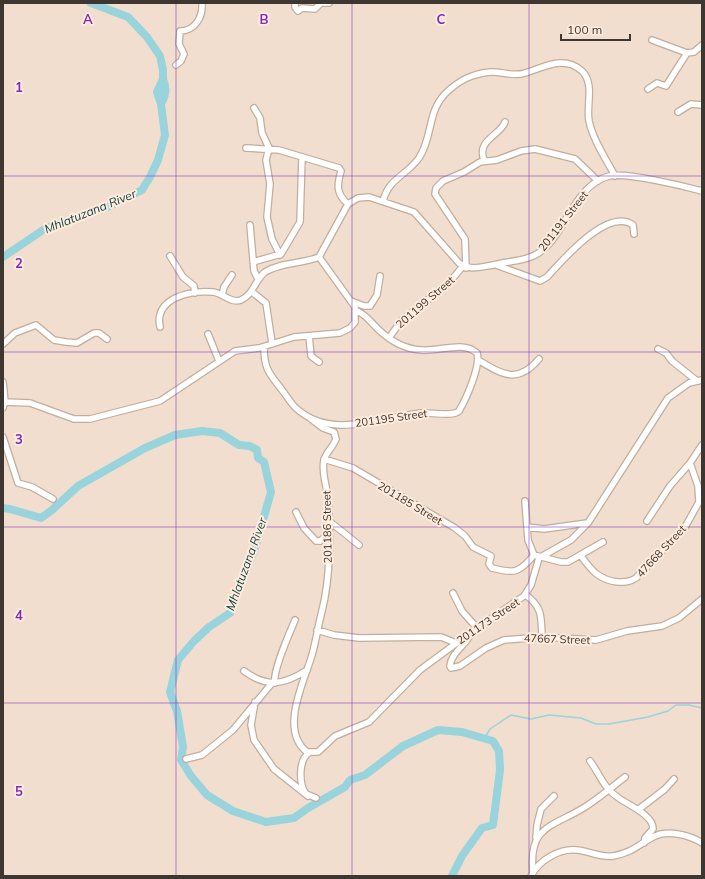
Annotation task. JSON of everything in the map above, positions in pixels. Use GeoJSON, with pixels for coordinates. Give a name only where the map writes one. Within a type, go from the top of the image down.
{"type":"FeatureCollection","features":[{"type":"Feature","properties":{"kind":"street"},"geometry":{"type":"LineString","coordinates":[[176,65],[181,61],[184,54],[179,44],[180,31],[191,29],[200,19],[202,3]]}},
{"type":"Feature","properties":{"kind":"street"},"geometry":{"type":"LineString","coordinates":[[295,3],[294,7],[298,11],[302,8],[315,9],[321,3]]}},
{"type":"Feature","properties":{"kind":"street"},"geometry":{"type":"LineString","coordinates":[[324,3],[329,3]]}},
{"type":"Feature","properties":{"kind":"street"},"geometry":{"type":"LineString","coordinates":[[652,40],[687,53],[694,52],[702,45]]}},
{"type":"Feature","properties":{"kind":"street"},"geometry":{"type":"LineString","coordinates":[[648,89],[657,83],[666,86],[687,53]]}},
{"type":"Feature","properties":{"kind":"street"},"geometry":{"type":"LineString","coordinates":[[383,201],[388,187],[407,172],[420,157],[436,104],[453,86],[462,80],[484,73],[519,75],[554,63],[570,64],[586,76],[589,84],[589,112],[591,127],[615,176]]}},
{"type":"Feature","properties":{"kind":"street"},"geometry":{"type":"LineString","coordinates":[[678,112],[690,104],[702,105]]}},
{"type":"Feature","properties":{"kind":"street"},"geometry":{"type":"LineString","coordinates":[[254,108],[259,117],[262,133],[269,148],[266,160],[270,184],[267,217],[272,239],[280,255]]}},
{"type":"Feature","properties":{"kind":"street"},"geometry":{"type":"LineString","coordinates":[[484,160],[482,153],[484,148],[492,135],[501,128],[505,122]]}},
{"type":"Feature","properties":{"kind":"street"},"geometry":{"type":"LineString","coordinates":[[246,148],[269,148],[340,169],[338,190],[341,197],[348,204]]}},
{"type":"Feature","properties":{"kind":"street"},"geometry":{"type":"LineString","coordinates":[[464,267],[465,239],[456,223],[436,197],[435,191],[443,181],[464,172],[484,160],[497,160],[521,151],[535,149],[552,152],[578,160],[598,181]]}},
{"type":"Feature","properties":{"kind":"street"},"geometry":{"type":"LineString","coordinates":[[253,262],[280,255],[300,222],[302,157]]}},
{"type":"Feature","properties":{"kind":"street","name":"201191 Street"},"geometry":{"type":"LineString","coordinates":[[464,267],[476,268],[524,258],[541,252],[580,197],[598,181],[615,176],[702,191]]}},
{"type":"Feature","properties":{"kind":"street"},"geometry":{"type":"LineString","coordinates":[[160,327],[160,313],[165,305],[179,297],[195,293],[213,292],[222,294],[236,301],[242,300],[252,292],[258,279],[275,268],[318,257],[348,204],[362,197],[383,201],[410,210],[417,215],[464,267]]}},
{"type":"Feature","properties":{"kind":"street"},"geometry":{"type":"LineString","coordinates":[[495,264],[540,281],[547,277],[581,241],[605,226],[613,223],[628,222],[633,225],[634,234]]}},
{"type":"Feature","properties":{"kind":"street"},"geometry":{"type":"LineString","coordinates":[[250,225],[254,271],[258,279]]}},
{"type":"Feature","properties":{"kind":"street"},"geometry":{"type":"LineString","coordinates":[[170,256],[183,277],[194,286],[195,293]]}},
{"type":"Feature","properties":{"kind":"street"},"geometry":{"type":"LineString","coordinates":[[318,257],[357,311],[364,314],[388,338],[396,343],[420,350],[470,348],[477,353],[478,360],[504,374],[513,375],[526,372],[539,359]]}},
{"type":"Feature","properties":{"kind":"street","name":"201199 Street"},"geometry":{"type":"LineString","coordinates":[[388,338],[401,321],[448,284],[464,267]]}},
{"type":"Feature","properties":{"kind":"street"},"geometry":{"type":"LineString","coordinates":[[222,294],[224,287],[232,275]]}},
{"type":"Feature","properties":{"kind":"street"},"geometry":{"type":"LineString","coordinates":[[351,301],[364,306],[370,306],[377,295],[380,276]]}},
{"type":"Feature","properties":{"kind":"street"},"geometry":{"type":"LineString","coordinates":[[252,292],[266,303],[272,343]]}},
{"type":"Feature","properties":{"kind":"street"},"geometry":{"type":"LineString","coordinates":[[6,402],[30,403],[74,419],[90,419],[160,401],[235,351],[264,347],[272,343],[294,337],[345,332],[355,322],[357,311]]}},
{"type":"Feature","properties":{"kind":"street"},"geometry":{"type":"LineString","coordinates":[[3,344],[15,333],[36,325],[59,341],[77,343],[94,333],[99,333],[107,340]]}},
{"type":"Feature","properties":{"kind":"street"},"geometry":{"type":"LineString","coordinates":[[208,334],[219,361]]}},
{"type":"Feature","properties":{"kind":"street"},"geometry":{"type":"LineString","coordinates":[[309,336],[311,356],[319,362]]}},
{"type":"Feature","properties":{"kind":"street","name":"201195 Street"},"geometry":{"type":"LineString","coordinates":[[264,347],[264,360],[269,373],[296,408],[310,418],[335,424],[359,425],[422,412],[454,415],[461,408],[478,360]]}},
{"type":"Feature","properties":{"kind":"street"},"geometry":{"type":"LineString","coordinates":[[658,349],[666,353],[672,361],[699,381]]}},
{"type":"Feature","properties":{"kind":"street"},"geometry":{"type":"LineString","coordinates":[[542,556],[571,540],[588,523],[650,429],[665,402],[680,388],[699,381]]}},
{"type":"Feature","properties":{"kind":"street"},"geometry":{"type":"LineString","coordinates":[[3,382],[6,402],[3,408]]}},
{"type":"Feature","properties":{"kind":"street"},"geometry":{"type":"LineString","coordinates":[[310,418],[323,428],[334,432],[336,437],[335,442],[324,459]]}},
{"type":"Feature","properties":{"kind":"street"},"geometry":{"type":"LineString","coordinates":[[3,438],[18,483],[32,487],[53,499]]}},
{"type":"Feature","properties":{"kind":"street"},"geometry":{"type":"LineString","coordinates":[[648,521],[670,486],[690,463],[702,445]]}},
{"type":"Feature","properties":{"kind":"street","name":"201186 Street"},"geometry":{"type":"LineString","coordinates":[[309,753],[298,741],[295,727],[296,702],[307,670],[327,584],[329,521],[324,459]]}},
{"type":"Feature","properties":{"kind":"street","name":"201185 Street"},"geometry":{"type":"LineString","coordinates":[[324,459],[353,468],[400,497],[431,512],[437,519],[460,532],[475,548],[491,556],[489,564],[492,568],[514,571],[524,567],[534,555]]}},
{"type":"Feature","properties":{"kind":"street","name":"47668 Street"},"geometry":{"type":"LineString","coordinates":[[581,556],[589,568],[601,578],[610,581],[632,581],[647,568],[685,527],[701,502],[698,486],[690,463]]}},
{"type":"Feature","properties":{"kind":"street"},"geometry":{"type":"LineString","coordinates":[[525,501],[530,546],[534,555],[564,563],[581,556],[603,542]]}},
{"type":"Feature","properties":{"kind":"street"},"geometry":{"type":"LineString","coordinates":[[296,512],[304,528],[316,541],[329,534]]}},
{"type":"Feature","properties":{"kind":"street"},"geometry":{"type":"LineString","coordinates":[[329,521],[359,545]]}},
{"type":"Feature","properties":{"kind":"street"},"geometry":{"type":"LineString","coordinates":[[527,527],[544,529],[588,523]]}},
{"type":"Feature","properties":{"kind":"street","name":"201173 Street"},"geometry":{"type":"LineString","coordinates":[[309,753],[318,752],[335,736],[369,722],[420,670],[477,628],[526,595],[531,585],[537,562],[542,556]]}},
{"type":"Feature","properties":{"kind":"street"},"geometry":{"type":"LineString","coordinates":[[453,593],[462,611],[477,628]]}},
{"type":"Feature","properties":{"kind":"street"},"geometry":{"type":"LineString","coordinates":[[526,595],[538,606],[543,624],[542,637]]}},
{"type":"Feature","properties":{"kind":"street","name":"47667 Street"},"geometry":{"type":"LineString","coordinates":[[466,636],[469,636],[452,658],[451,668],[460,666],[486,648],[504,640],[542,637],[596,640],[627,631],[662,626],[679,618],[702,599]]}},
{"type":"Feature","properties":{"kind":"street"},"geometry":{"type":"LineString","coordinates":[[186,759],[202,754],[227,736],[240,724],[255,702],[273,683],[286,641],[295,620]]}},
{"type":"Feature","properties":{"kind":"street"},"geometry":{"type":"LineString","coordinates":[[317,630],[343,636],[441,636],[456,643]]}},
{"type":"Feature","properties":{"kind":"street"},"geometry":{"type":"LineString","coordinates":[[244,672],[258,680],[273,683],[287,680],[307,670]]}},
{"type":"Feature","properties":{"kind":"street"},"geometry":{"type":"LineString","coordinates":[[255,702],[251,724],[253,738],[274,770],[308,796],[316,798]]}},
{"type":"Feature","properties":{"kind":"street"},"geometry":{"type":"LineString","coordinates":[[308,796],[301,782],[303,762],[305,756],[309,753]]}},
{"type":"Feature","properties":{"kind":"street"},"geometry":{"type":"LineString","coordinates":[[590,761],[608,790],[639,809],[653,826],[644,844]]}},
{"type":"Feature","properties":{"kind":"street"},"geometry":{"type":"LineString","coordinates":[[536,839],[544,829],[586,807],[625,777]]}},
{"type":"Feature","properties":{"kind":"street"},"geometry":{"type":"LineString","coordinates":[[639,809],[665,789],[674,779]]}},
{"type":"Feature","properties":{"kind":"street"},"geometry":{"type":"LineString","coordinates":[[532,874],[537,825],[541,810],[554,796]]}},
{"type":"Feature","properties":{"kind":"street"},"geometry":{"type":"LineString","coordinates":[[532,874],[546,859],[569,850],[612,856],[627,853],[655,836],[668,834],[686,836],[702,843]]}},
{"type":"Feature","properties":{"kind":"waterway","name":"Mhlatuzana River"},"geometry":{"type":"LineString","coordinates":[[3,257],[46,228],[110,206],[142,190],[158,160],[165,135],[161,104],[157,92],[163,79],[160,56],[147,37],[128,17],[91,3]]}},
{"type":"Feature","properties":{"kind":"waterway","name":"Mhlatuzana River"},"geometry":{"type":"LineString","coordinates":[[161,104],[165,92],[163,79]]}},
{"type":"Feature","properties":{"kind":"waterway","name":"Mhlatuzana River"},"geometry":{"type":"LineString","coordinates":[[3,508],[41,518],[78,486],[145,448],[175,435],[202,431],[220,433],[239,445],[250,446],[257,450],[258,458],[264,462],[271,492],[256,545],[230,613],[209,627],[194,641],[178,660],[170,692],[177,711],[183,747],[181,760],[191,776],[207,795],[233,811],[266,822],[294,818],[308,808],[345,787],[350,780],[365,775],[403,746],[438,730],[462,732],[493,741],[499,751],[500,770],[493,825],[482,828],[462,856],[452,876]]}},
{"type":"Feature","properties":{"kind":"waterway"},"geometry":{"type":"LineString","coordinates":[[484,739],[490,729],[511,715],[531,719],[549,715],[581,718],[596,724],[609,724],[648,717],[668,711],[676,705],[689,705],[702,708]]}}]}
